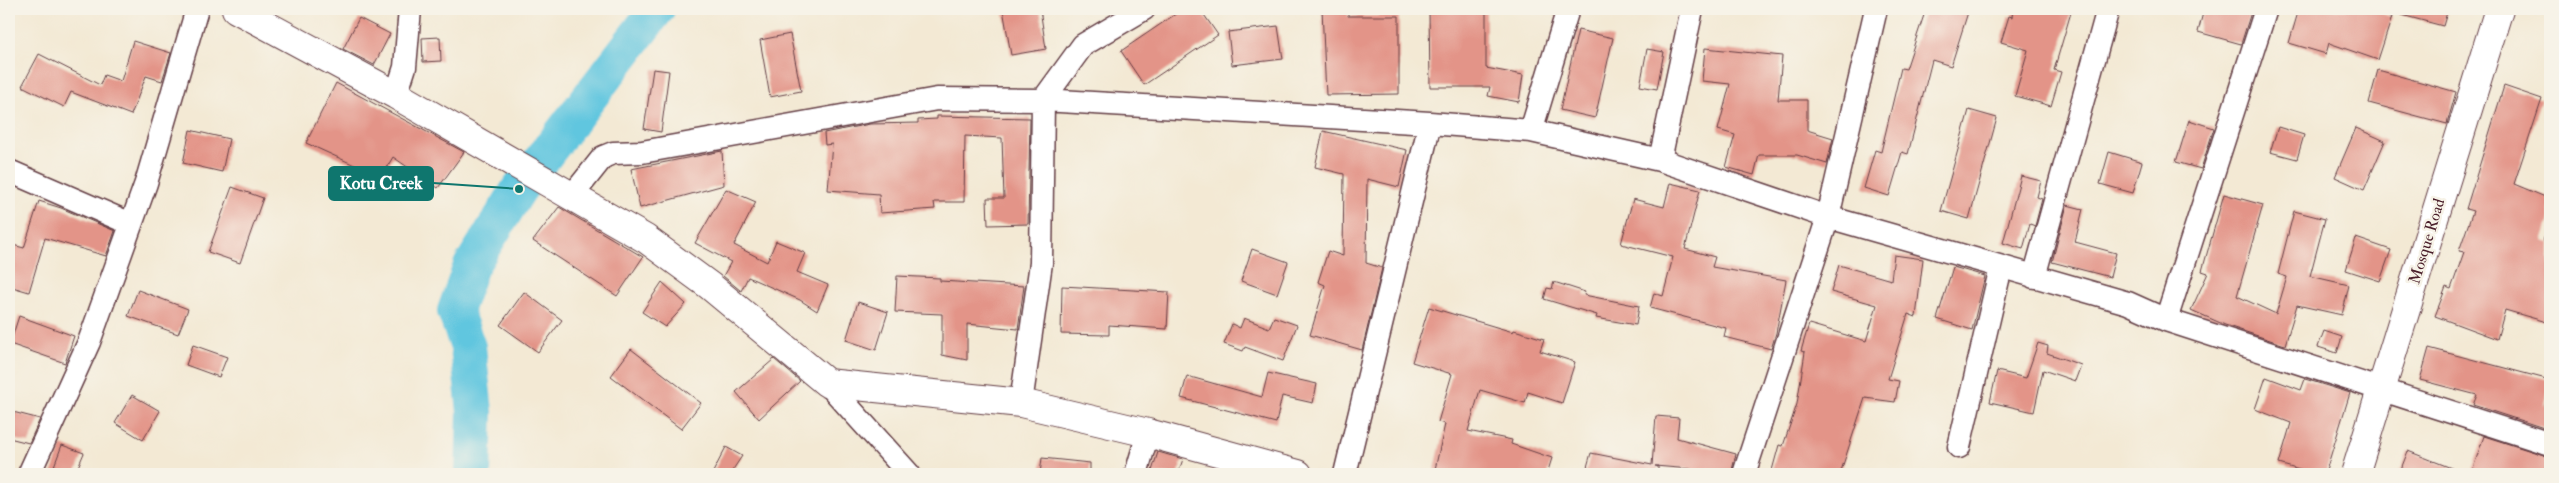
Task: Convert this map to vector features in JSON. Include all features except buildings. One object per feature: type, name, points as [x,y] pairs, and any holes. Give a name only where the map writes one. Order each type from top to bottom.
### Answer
[{"type":"street","points":[[29,474],[89,342],[132,224],[146,183],[197,9]]},
{"type":"street","points":[[236,9],[396,95],[646,239],[710,286],[827,383],[909,474]]},
{"type":"street","points":[[396,95],[405,67],[410,9]]},
{"type":"street","points":[[1020,403],[1041,263],[1043,100],[1083,46],[1144,9]]},
{"type":"street","points":[[1531,131],[1568,9]]},
{"type":"street","points":[[1660,160],[1692,9]]},
{"type":"street","points":[[1744,474],[1828,217],[1876,9]]},
{"type":"street","points":[[2034,277],[2108,9]]},
{"type":"street","points":[[2166,320],[2266,9]]},
{"type":"street","name":"Mosque Road","points":[[2355,474],[2499,9]]},
{"type":"street","points":[[572,196],[602,157],[613,153],[642,152],[937,99],[1043,100],[1430,123],[1531,131],[1660,160],[1828,217],[2128,304],[2166,320],[2550,444]]},
{"type":"street","points":[[1345,474],[1430,123]]},
{"type":"street","points":[[9,171],[132,224]]},
{"type":"street","points":[[1959,447],[2001,267]]},
{"type":"street","points":[[827,383],[1020,403],[1148,433],[1298,474]]},
{"type":"street","points":[[1136,474],[1148,433]]},
{"type":"waterway","points":[[473,474],[475,412],[468,347],[455,311],[471,266],[519,189],[657,9]]},
{"type":"place","name":"Kotu Creek","points":[[519,189]]}]
